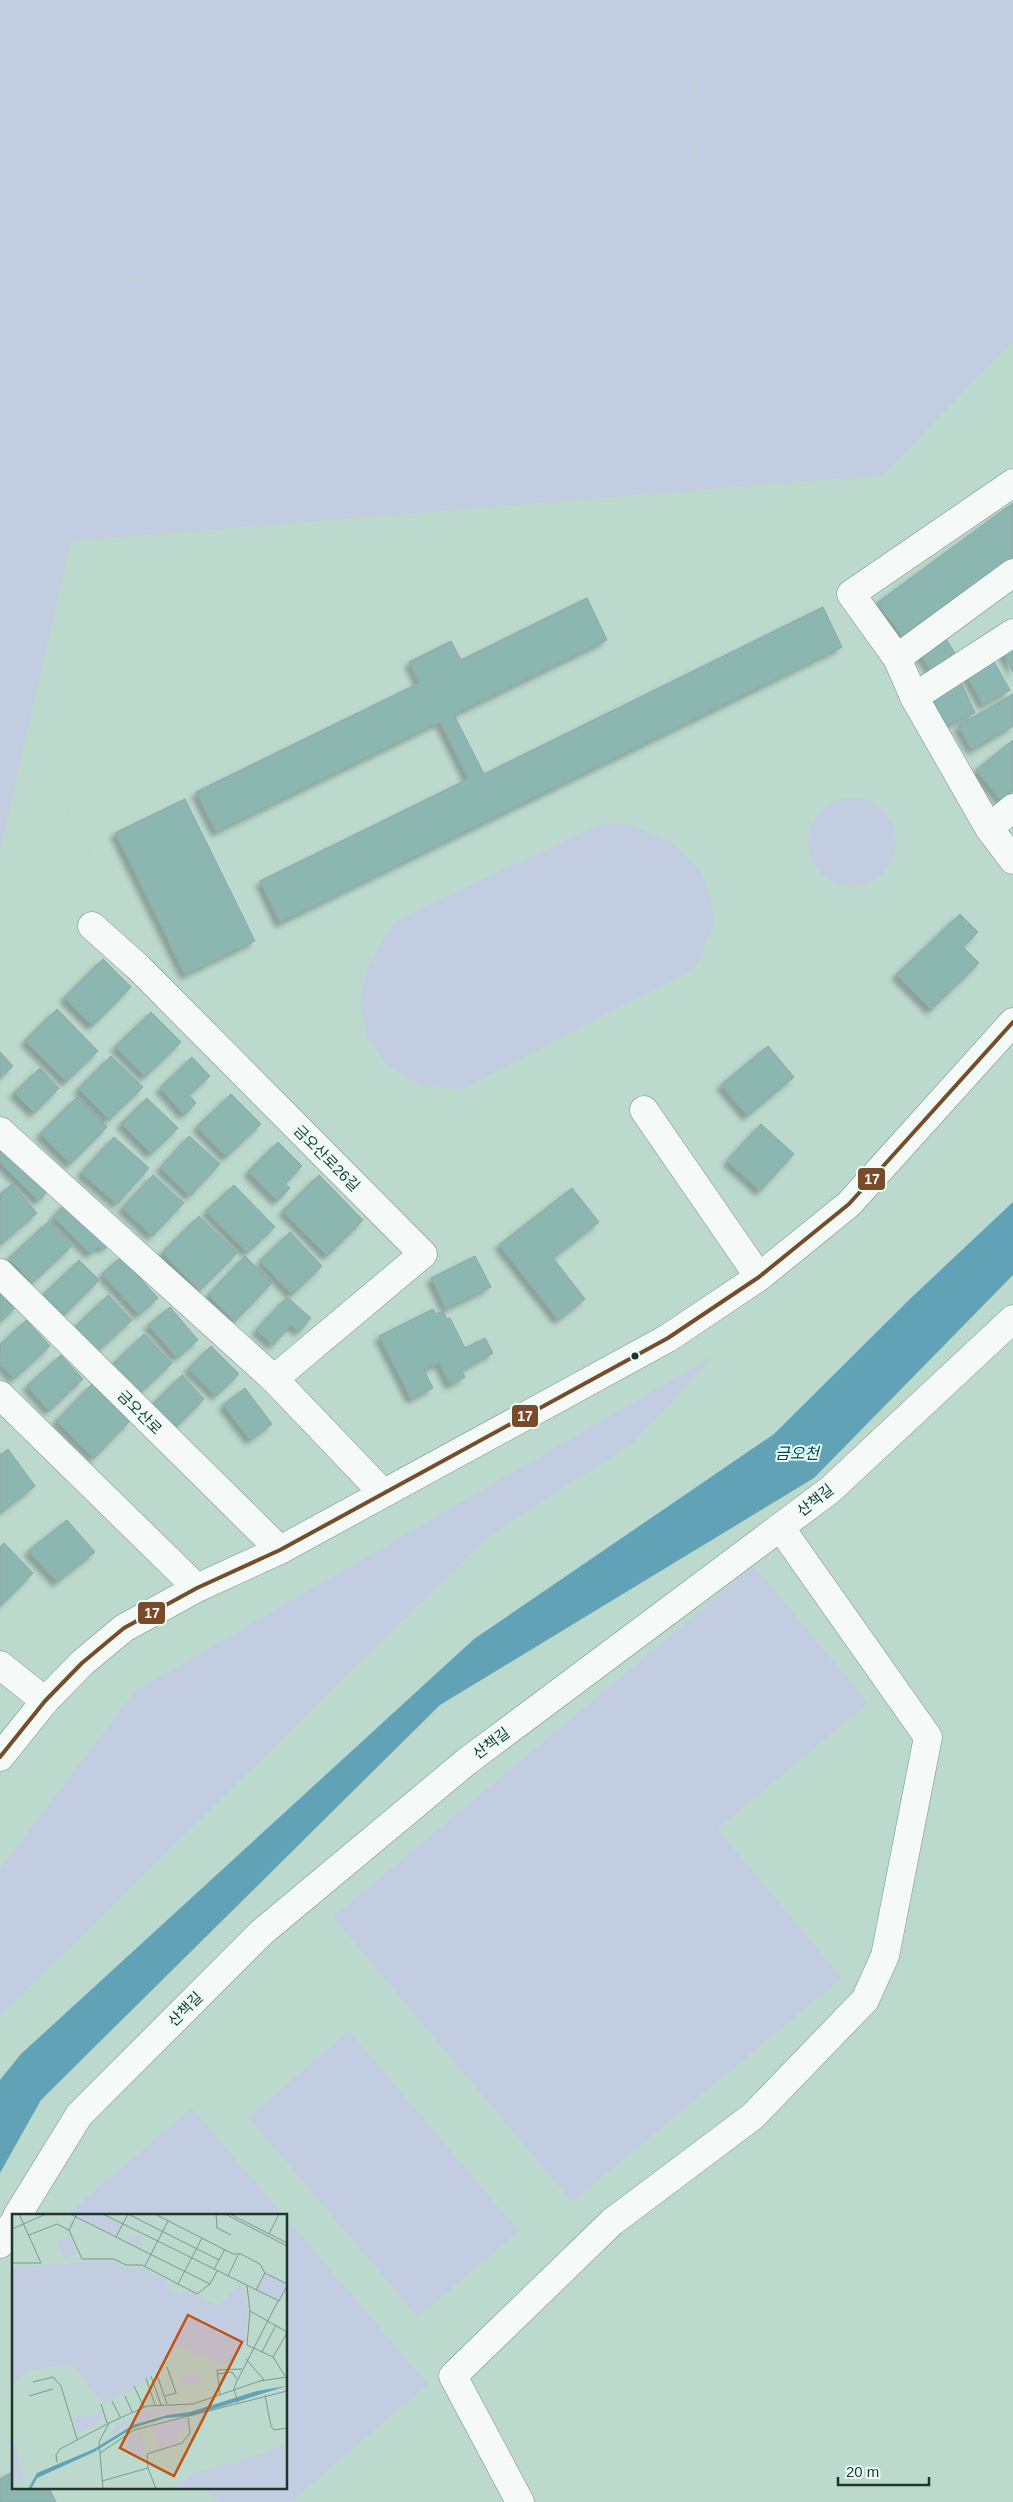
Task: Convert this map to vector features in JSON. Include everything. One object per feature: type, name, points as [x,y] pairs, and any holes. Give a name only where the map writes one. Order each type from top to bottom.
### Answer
[{"type":"street","points":[[1013,484],[851,594],[897,658],[914,697],[989,828],[1013,860]]},
{"type":"street","points":[[897,658],[1013,573]]},
{"type":"street","points":[[914,697],[1013,633]]},
{"type":"street","points":[[989,828],[1013,808]]},
{"type":"street","name":"금오산로26길","points":[[92,926],[138,967],[423,1254],[274,1379]]},
{"type":"street","points":[[0,1757],[45,1701],[82,1663],[124,1628],[197,1588],[280,1550],[668,1338],[759,1277],[850,1204],[1013,1022]]},
{"type":"street","points":[[644,1110],[759,1277]]},
{"type":"street","points":[[0,1131],[274,1379],[383,1493]]},
{"type":"street","name":"금오산로","points":[[0,1273],[280,1550]]},
{"type":"street","name":"산책길","points":[[18,2214],[79,2115],[262,1932],[466,1762],[830,1490],[1013,1319]]},
{"type":"street","points":[[0,1395],[197,1588]]},
{"type":"street","points":[[520,2502],[453,2376],[612,2222],[753,2116],[865,2000],[885,1956],[928,1737],[780,1527]]},
{"type":"street","points":[[0,1665],[45,1701]]},
{"type":"street","points":[[0,2244],[12,2225]]},
{"type":"path","points":[[110,905],[89,848],[38,762],[20,725],[16,696],[26,617],[46,548],[83,451],[94,388],[95,364],[137,283],[190,230],[257,197],[371,83],[415,69],[485,30],[510,0]]},
{"type":"path","points":[[0,260],[19,249],[90,270],[117,275],[137,283],[230,269],[276,271],[305,259],[351,254],[442,251],[492,232],[553,241],[610,255],[665,252],[722,236],[734,223],[693,183],[699,100],[675,0]]},
{"type":"shaded area","points":[[0,0],[1013,0],[1013,341],[883,475],[71,541],[0,850]]},
{"type":"shaded area","points":[[852,798],[869,801],[877,805],[889,817],[893,825],[896,842],[893,859],[889,867],[877,879],[869,883],[852,886],[835,883],[827,879],[815,867],[811,859],[808,842],[811,825],[815,817],[827,805],[835,801]]},
{"type":"shaded area","points":[[625,823],[672,842],[702,873],[711,900],[714,922],[696,968],[462,1089],[420,1085],[386,1065],[367,1036],[360,1006],[367,967],[395,921],[598,825]]},
{"type":"shaded area","points":[[715,1355],[633,1443],[488,1537],[0,2016],[0,1869],[135,1691]]},
{"type":"shaded area","points":[[754,1566],[868,1703],[717,1829],[842,1978],[572,2202],[333,1917]]},
{"type":"shaded area","points":[[349,2031],[519,2231],[418,2317],[248,2117]]},
{"type":"shaded area","points":[[192,2108],[282,2214],[67,2214]]},
{"type":"shaded area","points":[[288,2220],[428,2384],[291,2502],[218,2502],[208,2490],[288,2490]]},
{"type":"water","name":"금오천","points":[[1013,1202],[1013,1275],[814,1478],[440,1705],[41,2100],[0,2173],[0,2080],[21,2054],[474,1639],[774,1434],[912,1297]]},
{"type":"building","points":[[1013,503],[1013,557],[903,637],[877,603]]},
{"type":"building","points":[[587,598],[607,640],[454,715],[484,774],[823,607],[842,647],[280,923],[260,881],[468,779],[440,722],[216,832],[196,792],[419,683],[409,662],[451,641],[461,660]]},
{"type":"building","points":[[944,636],[958,658],[933,674],[919,653]]},
{"type":"building","points":[[1013,639],[1013,672],[1000,646]]},
{"type":"building","points":[[989,653],[1010,690],[983,705],[963,669]]},
{"type":"building","points":[[958,676],[975,713],[946,726],[928,691]]},
{"type":"building","points":[[1013,694],[1013,726],[972,750],[958,726]]},
{"type":"building","points":[[1013,740],[1013,791],[1001,801],[976,770]]},
{"type":"building","points":[[185,799],[255,941],[185,975],[115,833]]},
{"type":"building","points":[[960,914],[978,932],[963,947],[979,963],[931,1010],[896,975]]},
{"type":"building","points":[[103,959],[131,987],[92,1026],[64,998]]},
{"type":"building","points":[[57,1009],[98,1051],[66,1082],[25,1041]]},
{"type":"building","points":[[151,1012],[181,1042],[145,1077],[115,1047]]},
{"type":"building","points":[[768,1046],[794,1077],[747,1116],[721,1085]]},
{"type":"building","points":[[0,1052],[13,1066],[0,1078]]},
{"type":"building","points":[[111,1056],[143,1087],[109,1120],[78,1089]]},
{"type":"building","points":[[192,1057],[210,1076],[189,1095],[196,1103],[184,1115],[160,1088]]},
{"type":"building","points":[[40,1068],[59,1088],[34,1113],[14,1093]]},
{"type":"building","points":[[231,1094],[261,1124],[226,1157],[197,1127]]},
{"type":"building","points":[[77,1097],[107,1127],[70,1164],[40,1134]]},
{"type":"building","points":[[147,1098],[178,1128],[151,1154],[121,1124]]},
{"type":"building","points":[[761,1124],[794,1154],[760,1191],[727,1161]]},
{"type":"building","points":[[189,1136],[220,1164],[190,1196],[160,1168]]},
{"type":"building","points":[[114,1137],[149,1168],[117,1204],[81,1173]]},
{"type":"building","points":[[0,1142],[48,1191],[38,1201],[0,1163]]},
{"type":"building","points":[[278,1142],[302,1166],[285,1184],[290,1188],[277,1201],[248,1172]]},
{"type":"building","points":[[153,1175],[184,1203],[152,1236],[122,1208]]},
{"type":"building","points":[[319,1175],[363,1220],[327,1256],[283,1211]]},
{"type":"building","points":[[12,1184],[37,1213],[0,1245],[0,1194]]},
{"type":"building","points":[[234,1185],[275,1227],[247,1253],[206,1211]]},
{"type":"building","points":[[572,1188],[599,1222],[553,1258],[585,1299],[558,1320],[499,1245]]},
{"type":"building","points":[[68,1201],[110,1243],[104,1249],[98,1247],[90,1254],[53,1217]]},
{"type":"building","points":[[199,1216],[237,1253],[200,1290],[162,1253]]},
{"type":"building","points":[[49,1221],[72,1246],[32,1283],[9,1258]]},
{"type":"building","points":[[290,1232],[322,1266],[292,1295],[260,1261]]},
{"type":"building","points":[[245,1256],[272,1283],[235,1321],[208,1295]]},
{"type":"building","points":[[475,1256],[491,1287],[446,1309],[431,1278]]},
{"type":"building","points":[[121,1257],[158,1298],[139,1315],[102,1274]]},
{"type":"building","points":[[79,1260],[99,1280],[64,1315],[43,1295]]},
{"type":"building","points":[[0,1288],[17,1306],[0,1322]]},
{"type":"building","points":[[108,1295],[132,1320],[98,1351],[75,1327]]},
{"type":"building","points":[[287,1297],[311,1318],[299,1332],[291,1325],[273,1345],[256,1330]]},
{"type":"building","points":[[170,1307],[198,1340],[177,1358],[148,1325]]},
{"type":"building","points":[[433,1309],[436,1314],[443,1311],[447,1319],[450,1318],[465,1348],[485,1338],[493,1353],[461,1370],[465,1377],[450,1385],[439,1363],[424,1370],[433,1388],[411,1399],[379,1336]]},
{"type":"building","points":[[26,1320],[50,1346],[14,1379],[0,1364],[0,1345]]},
{"type":"building","points":[[144,1334],[172,1363],[138,1395],[111,1366]]},
{"type":"building","points":[[211,1346],[239,1374],[216,1396],[188,1369]]},
{"type":"building","points":[[61,1355],[83,1379],[49,1411],[27,1386]]},
{"type":"building","points":[[182,1375],[204,1399],[174,1429],[151,1406]]},
{"type":"building","points":[[92,1384],[130,1421],[94,1458],[56,1421]]},
{"type":"building","points":[[245,1388],[272,1424],[250,1440],[223,1405]]},
{"type":"building","points":[[8,1449],[35,1486],[0,1513],[0,1455]]},
{"type":"building","points":[[67,1520],[95,1552],[57,1582],[28,1551]]},
{"type":"building","points":[[4,1543],[33,1573],[0,1606],[0,1547]]},
{"type":"building","points":[[12,2472],[12,2490],[50,2490],[56,2502],[0,2502],[0,2479]]},
{"type":"transit line","name":"17","points":[[0,1757],[45,1701],[82,1663],[124,1628],[197,1588],[280,1550],[668,1338],[759,1277],[849,1204],[1013,1022]]}]
